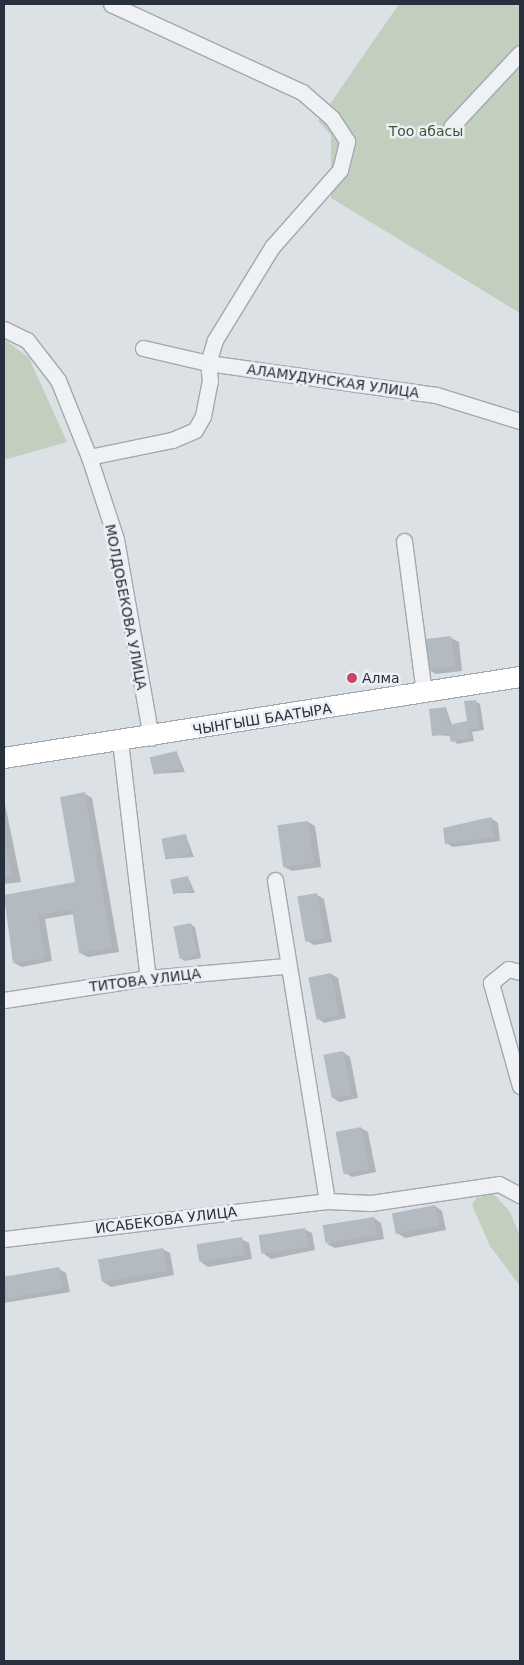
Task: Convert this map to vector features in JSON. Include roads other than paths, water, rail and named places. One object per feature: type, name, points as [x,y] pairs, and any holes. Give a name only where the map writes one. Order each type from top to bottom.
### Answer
[{"type":"main road","name":"ЧЫНГЫШ БААТЫРА","points":[[4,758],[151,738],[520,677]]},
{"type":"street","points":[[90,457],[172,440],[195,430],[203,416],[210,381],[208,363],[240,294],[272,247],[340,170],[347,141],[332,118],[302,92],[112,4]]},
{"type":"street","points":[[451,127],[520,53]]},
{"type":"street","name":"МОЛДОБЕКОВА УЛИЦА","points":[[4,329],[27,340],[58,380],[90,457],[116,539],[151,738]]},
{"type":"street","name":"АЛАМУДУНСКАЯ УЛИЦА","points":[[143,348],[208,363],[436,395],[520,421]]},
{"type":"street","points":[[404,541],[424,693]]},
{"type":"street","points":[[120,741],[148,978]]},
{"type":"street","points":[[275,880],[286,966],[327,1201]]},
{"type":"street","name":"ТИТОВА УЛИЦА","points":[[4,1000],[148,978],[286,966]]},
{"type":"street","points":[[520,972],[508,969],[491,983],[520,1086]]},
{"type":"street","name":"ИСАБЕКОВА УЛИЦА","points":[[4,1239],[327,1201],[371,1203],[520,1181]]},
{"type":"street","points":[[498,1184],[520,1194]]},
{"type":"place","name":"Алма","points":[[352,678]]},
{"type":"park label","name":"Тоо абасы","points":[[426,131]]}]
